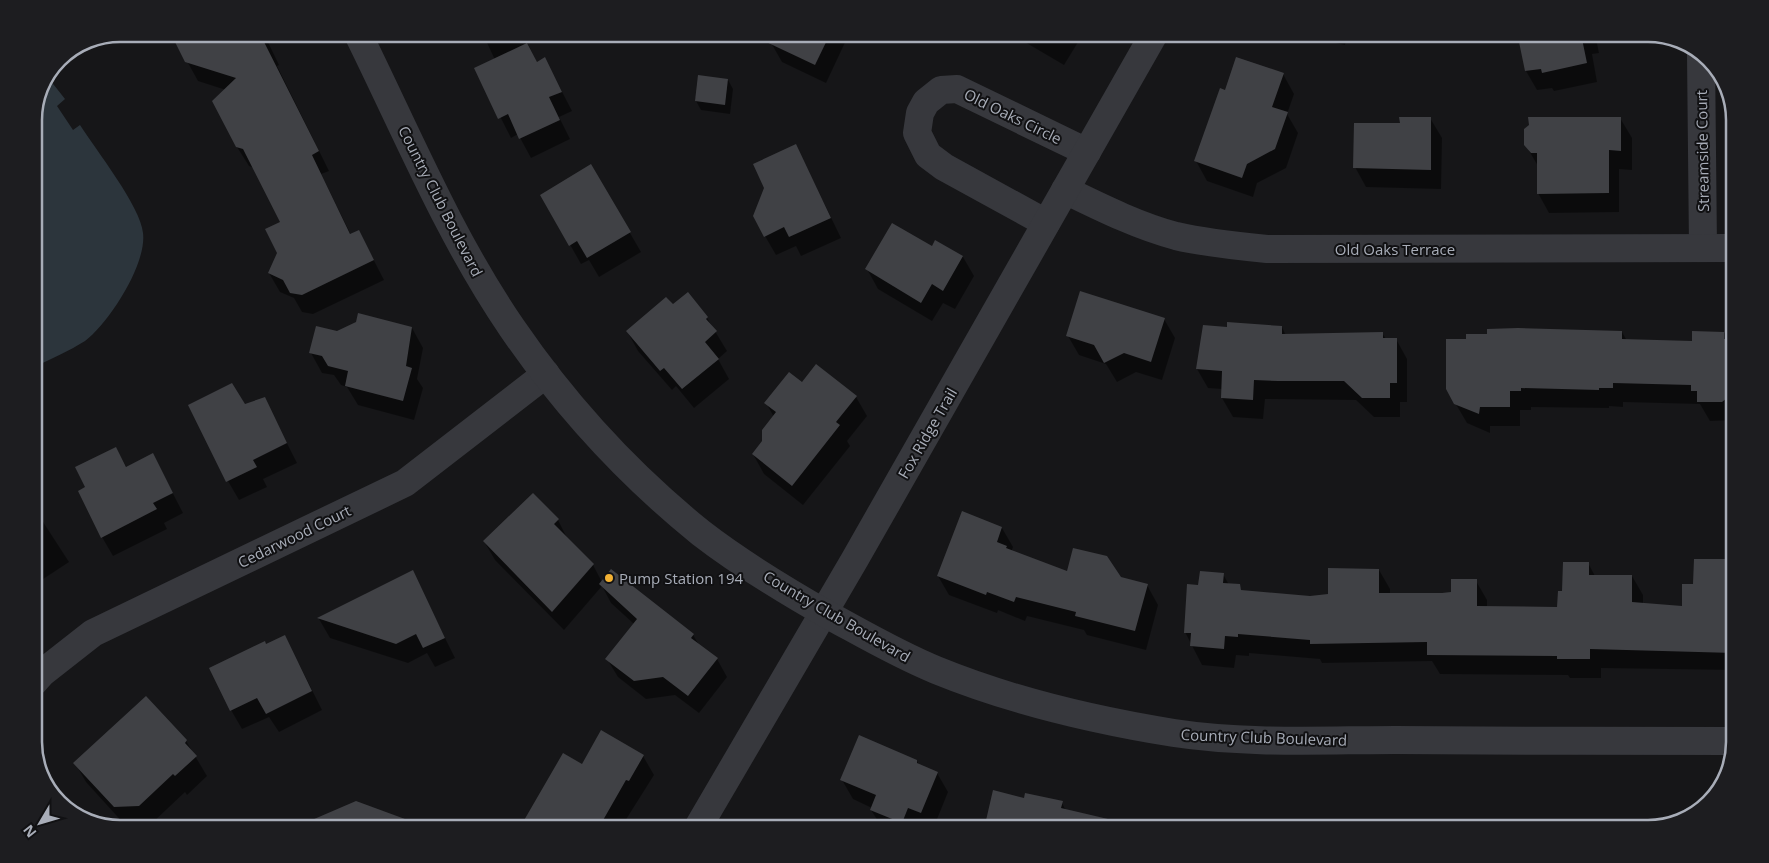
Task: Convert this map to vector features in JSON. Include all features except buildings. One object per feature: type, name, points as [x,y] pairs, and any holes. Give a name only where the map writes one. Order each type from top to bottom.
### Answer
[{"type":"street","name":"Country Club Boulevard","points":[[362,43],[442,208],[479,277],[546,374],[602,442],[640,479],[703,534],[777,584],[897,653],[984,688],[1067,712],[1176,733],[1230,738],[1343,740],[1726,742]]},
{"type":"street","name":"Fox Ridge Trail","points":[[702,820],[824,612],[1149,43]]},
{"type":"street","name":"Streamside Court","points":[[1701,63],[1703,248]]},
{"type":"street","name":"Old Oaks Circle","points":[[1046,223],[944,167],[928,154],[917,133],[920,113],[926,102],[941,90],[957,89],[1086,152]]},
{"type":"street","name":"Old Oaks Terrace","points":[[1065,190],[1108,211],[1174,235],[1219,244],[1267,249],[1726,248]]},
{"type":"street","name":"Cedarwood Court","points":[[43,672],[93,633],[405,483],[546,374]]},
{"type":"shaded area","points":[[53,83],[65,99],[57,106],[73,130],[80,125],[117,179],[135,209],[143,233],[143,246],[133,276],[115,307],[105,321],[85,341],[43,363],[43,115],[45,100]]},
{"type":"place","name":"Pump Station 194","points":[[609,578]]}]
